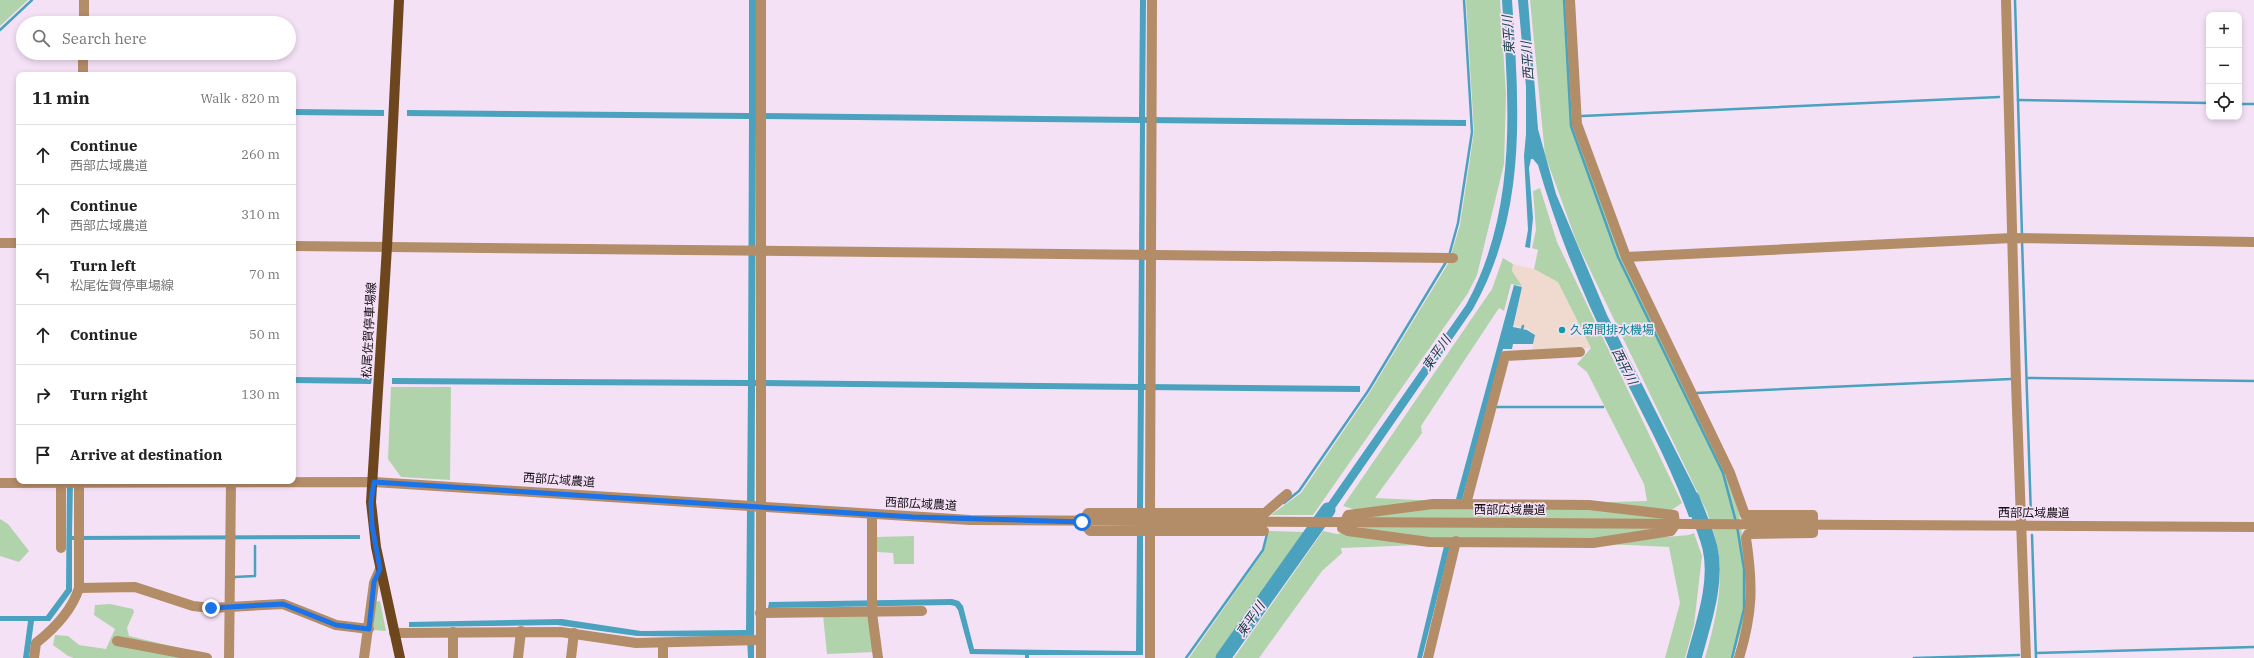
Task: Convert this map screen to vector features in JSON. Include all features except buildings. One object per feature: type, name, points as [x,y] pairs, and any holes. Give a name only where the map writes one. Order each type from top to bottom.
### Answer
[{"type":"main road","name":"松尾佐賀停車場線","points":[[398,0],[387,247],[374,482],[371,502],[372,525],[380,569],[400,658]]},
{"type":"street","points":[[84,0],[84,16]]},
{"type":"street","points":[[761,0],[760,613],[758,640],[761,658]]},
{"type":"street","points":[[1150,513],[1150,387],[1145,254],[1151,120],[1152,0]]},
{"type":"street","points":[[1570,0],[1578,124],[1626,257],[1730,473],[1745,515],[1813,515],[1813,533],[1748,534],[1746,538],[1752,574],[1751,609],[1739,658]]},
{"type":"street","points":[[2006,0],[2012,238],[2026,658]]},
{"type":"street","points":[[83,72],[84,60]]},
{"type":"street","points":[[1626,257],[2012,238],[2254,242]]},
{"type":"street","points":[[0,243],[16,243]]},
{"type":"street","points":[[296,246],[1453,258]]},
{"type":"street","points":[[1466,504],[1505,356],[1580,352]]},
{"type":"street","name":"西部広域農道","points":[[296,482],[374,482],[970,520],[1082,522],[2254,527]]},
{"type":"street","name":"西部広域農道","points":[[0,483],[16,483]]},
{"type":"street","points":[[34,658],[36,643],[53,630],[76,597],[79,588],[79,538],[72,484]]},
{"type":"street","points":[[61,548],[72,484]]},
{"type":"street","points":[[229,658],[231,484]]},
{"type":"street","points":[[1264,531],[1090,531],[1082,522],[1088,513],[1265,513],[1288,494]]},
{"type":"street","points":[[1433,504],[1466,504],[1589,505],[1674,515],[1675,524],[1671,531],[1593,543],[1429,542],[1348,531],[1342,528],[1344,523],[1348,515],[1433,504]]},
{"type":"street","points":[[872,514],[872,611],[878,658]]},
{"type":"street","points":[[1150,530],[1150,658]]},
{"type":"street","points":[[1428,658],[1456,541]]},
{"type":"street","points":[[364,658],[374,582],[380,569]]},
{"type":"street","points":[[79,588],[135,587],[193,606],[229,607],[283,604],[336,625],[369,629]]},
{"type":"street","points":[[760,613],[922,611]]},
{"type":"street","points":[[394,634],[521,631],[574,633],[636,643],[758,640]]},
{"type":"street","points":[[518,658],[521,631]]},
{"type":"street","points":[[453,632],[453,658]]},
{"type":"street","points":[[571,658],[574,633]]},
{"type":"street","points":[[117,641],[207,658]]},
{"type":"street","points":[[662,658],[663,643]]},
{"type":"shaded area","points":[[1513,264],[1534,269],[1558,282],[1591,348],[1532,351],[1535,335],[1528,329],[1514,326],[1522,286],[1512,271]]},
{"type":"green space","points":[[0,0],[28,0],[0,26]]},
{"type":"green space","points":[[1466,0],[1500,0],[1506,94],[1504,164],[1477,275],[1468,293],[1313,515],[1271,515],[1301,493],[1370,392],[1449,262],[1460,225],[1474,132]]},
{"type":"green space","points":[[1530,0],[1568,0],[1574,125],[1621,255],[1727,472],[1739,514],[1748,574],[1747,610],[1733,658],[1705,658],[1718,602],[1720,573],[1717,545],[1707,512],[1577,243],[1545,155]]},
{"type":"green space","points":[[1540,188],[1557,242],[1682,503],[1670,511],[1660,511],[1666,537],[1689,535],[1694,533],[1702,556],[1694,625],[1685,658],[1665,658],[1680,603],[1669,547],[1546,543],[1341,548],[1342,553],[1322,571],[1259,658],[1234,658],[1323,531],[1337,534],[1361,529],[1364,518],[1356,510],[1343,506],[1492,289],[1503,258],[1513,264],[1512,271],[1522,286],[1511,284],[1504,311],[1499,308],[1421,426],[1422,433],[1375,498],[1511,502],[1647,501],[1644,484],[1587,372],[1577,364],[1591,348],[1558,282],[1534,269],[1538,250],[1532,248],[1536,230],[1533,191]]},
{"type":"green space","points":[[391,387],[451,387],[450,480],[401,477],[388,459]]},
{"type":"green space","points":[[0,519],[8,524],[29,551],[19,562],[0,556]]},
{"type":"green space","points":[[1269,531],[1304,532],[1215,658],[1189,658],[1264,551]]},
{"type":"green space","points":[[914,536],[914,564],[894,564],[893,553],[877,552],[876,537]]},
{"type":"green space","points":[[380,601],[386,631],[373,630],[375,602]]},
{"type":"green space","points":[[110,604],[133,609],[134,612],[127,628],[129,636],[188,650],[188,658],[74,658],[68,656],[53,645],[55,635],[68,636],[79,645],[106,649],[115,629],[94,615],[95,605]]},
{"type":"green space","points":[[823,615],[870,615],[875,652],[827,654]]},
{"type":"water","points":[[749,0],[756,0],[756,113],[1139,117],[1140,0],[1146,0],[1145,117],[1466,120],[1466,126],[1145,123],[1144,384],[1360,386],[1360,392],[1144,390],[1143,508],[1137,508],[1138,390],[755,386],[754,658],[748,658],[747,637],[637,636],[557,625],[409,627],[409,622],[562,619],[641,631],[746,630],[748,386],[392,384],[392,378],[748,380],[749,119],[407,116],[407,110],[749,113]],"holes":[[[756,119],[1140,123],[1138,384],[755,380]]]},
{"type":"water","points":[[1502,0],[1512,0],[1517,80],[1516,158],[1511,196],[1503,234],[1491,272],[1473,309],[1329,517],[1319,516],[1466,305],[1483,269],[1495,232],[1502,194],[1506,156],[1507,78]]},
{"type":"water","points":[[1518,0],[1528,0],[1538,129],[1556,194],[1607,315],[1695,489],[1705,517],[1689,517],[1663,456],[1581,287],[1562,239],[1538,165],[1533,159],[1531,159],[1529,168],[1533,218],[1530,248],[1525,247],[1528,230],[1524,156],[1526,134],[1526,87]]},
{"type":"water","points":[[296,109],[384,110],[384,116],[296,115]]},
{"type":"water","points":[[1514,285],[1522,287],[1513,327],[1527,330],[1535,335],[1533,344],[1513,344],[1512,349],[1503,349],[1462,500],[1456,499]]},
{"type":"water","points":[[296,377],[372,378],[371,384],[296,383]]},
{"type":"water","points":[[67,484],[73,484],[72,536],[360,535],[360,539],[72,540],[72,591],[50,621],[34,621],[29,658],[23,658],[28,621],[0,621],[0,616],[46,616],[66,589]]},
{"type":"water","points":[[1137,533],[1143,533],[1143,655],[1029,655],[1029,658],[1025,658],[1025,655],[970,654],[958,610],[955,606],[950,605],[768,608],[769,602],[952,599],[959,601],[963,606],[974,649],[1136,651]]},
{"type":"water","points":[[1444,546],[1450,547],[1422,658],[1417,658]]},
{"type":"waterway","points":[[0,30],[32,0]]},
{"type":"waterway","points":[[1450,252],[1458,223],[1472,132],[1464,0]]},
{"type":"waterway","points":[[1564,0],[1571,126],[1618,257],[1723,473],[1736,522]]},
{"type":"waterway","points":[[2015,0],[2022,235]]},
{"type":"waterway","points":[[1582,116],[1999,97]]},
{"type":"waterway","points":[[2018,100],[2206,103]]},
{"type":"waterway","points":[[2242,104],[2254,104]]},
{"type":"waterway","points":[[2022,240],[2031,517]]},
{"type":"waterway","points":[[1284,503],[1299,491],[1368,391],[1446,262]]},
{"type":"waterway","points":[[1521,332],[1523,326]]},
{"type":"waterway","points":[[2028,378],[2254,381]]},
{"type":"waterway","points":[[1696,393],[2011,379]]},
{"type":"waterway","points":[[1495,407],[1603,407]]},
{"type":"waterway","name":"西平川","points":[[1692,498],[1706,535],[1712,561],[1711,589],[1694,658]]},
{"type":"waterway","name":"東平川","points":[[1223,658],[1328,510]]},
{"type":"waterway","points":[[1732,658],[1744,609],[1744,569],[1737,526]]},
{"type":"waterway","points":[[1186,658],[1263,550],[1267,534]]},
{"type":"waterway","points":[[2032,535],[2036,658]]},
{"type":"waterway","points":[[234,579],[234,577],[255,576],[255,546]]},
{"type":"waterway","points":[[2036,653],[2254,647]]},
{"type":"waterway","points":[[1914,658],[2019,655]]},
{"type":"place","name":"久留間排水機場","points":[[1562,330]]},
{"type":"route","points":[[211,608],[283,604],[302,610],[312,617],[336,625],[369,629],[374,582],[380,569],[372,525],[371,502],[374,482],[913,517],[970,520],[1082,522]]}]
